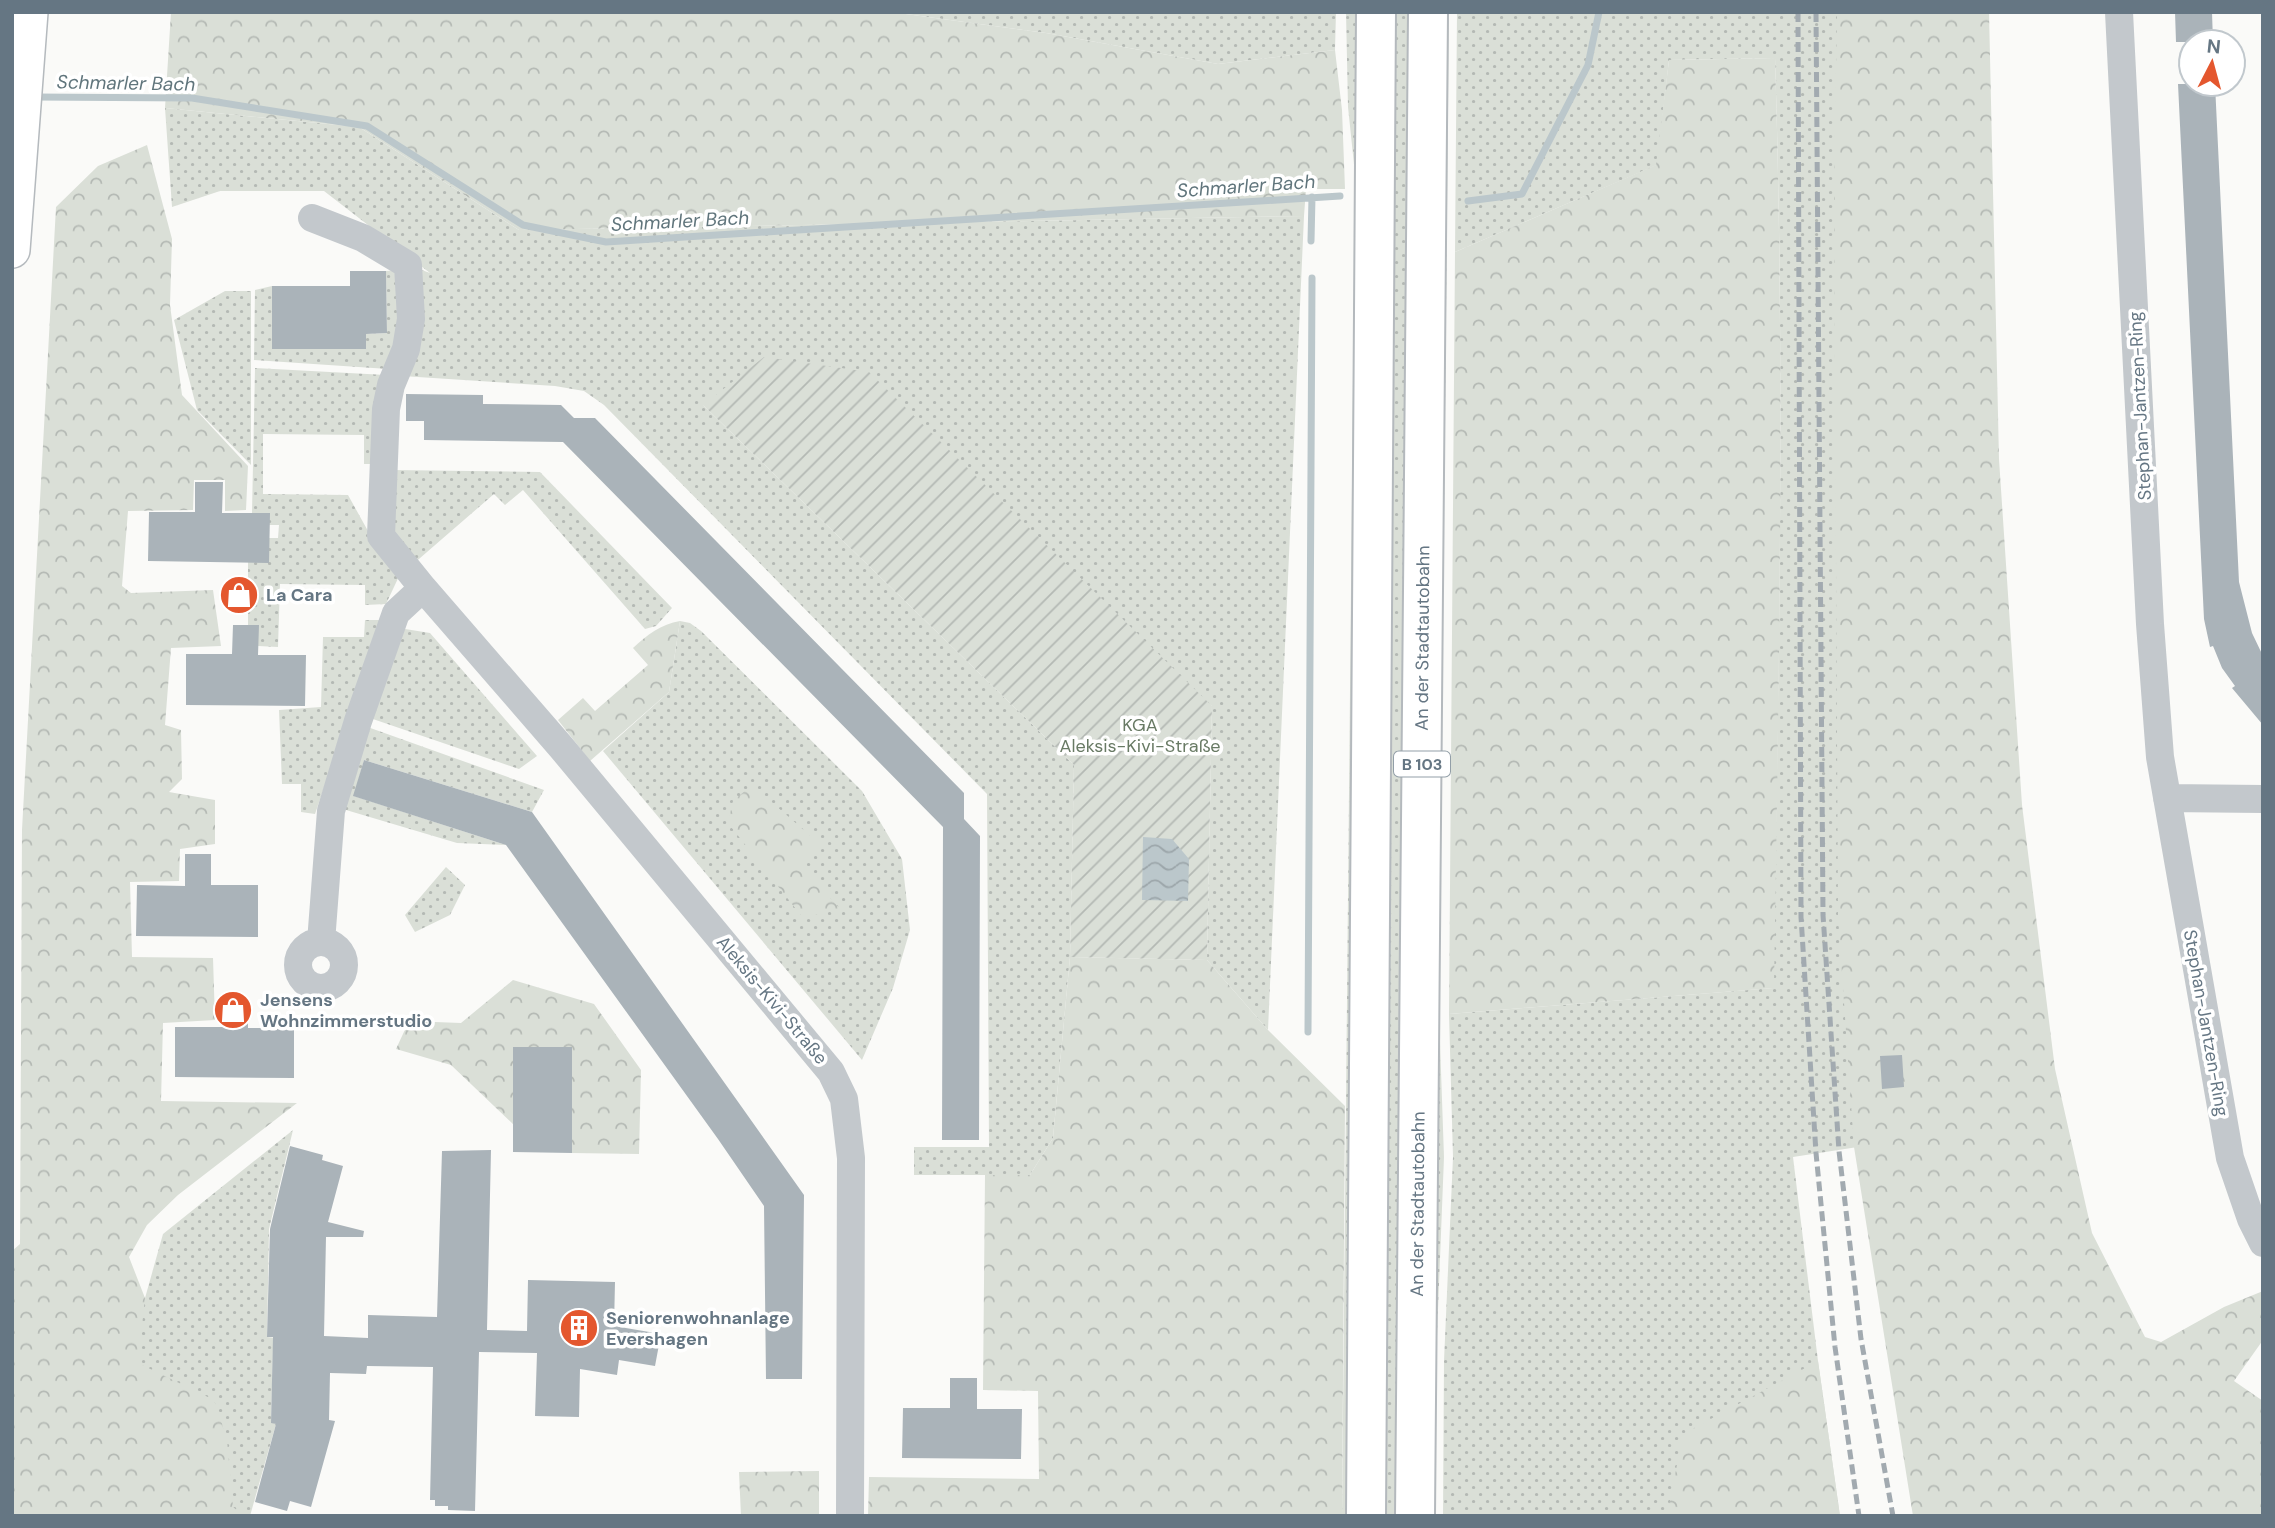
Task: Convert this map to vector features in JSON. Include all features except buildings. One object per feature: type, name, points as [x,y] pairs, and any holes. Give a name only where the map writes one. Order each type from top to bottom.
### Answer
[{"type":"highway","name":"B 103","points":[[1366,1516],[1376,12]]},
{"type":"highway","name":"An der Stadtautobahn","points":[[1415,1516],[1428,12]]},
{"type":"main road","points":[[12,250],[30,12]]},
{"type":"street","name":"Stephan-Jantzen-Ring","points":[[2119,12],[2160,757],[2230,1158],[2251,1219],[2263,1243]]},
{"type":"street","name":"Aleksis-Kivi-Straße","points":[[312,218],[363,238],[408,265],[411,319],[406,349],[391,385],[386,409],[381,536],[561,747],[831,1072],[844,1099],[851,1158],[850,1516]]},
{"type":"street","points":[[321,942],[331,811],[358,721],[396,613],[423,588]]},
{"type":"street","points":[[2167,798],[2263,799]]},
{"type":"green space","points":[[171,12],[891,12],[1046,33],[1218,64],[1335,50],[1342,110],[1345,189],[1306,189],[1304,216],[519,230],[359,127],[165,108]]},
{"type":"green space","points":[[891,12],[1336,12],[1335,50],[1218,64],[1046,33]]},
{"type":"green space","points":[[1346,12],[1355,12],[1357,107],[1351,1516],[1342,1516],[1355,174],[1348,107]]},
{"type":"green space","points":[[1395,12],[1409,12],[1396,1516],[1383,1516]]},
{"type":"green space","points":[[1440,12],[1449,12],[1439,1013],[1444,1157],[1436,1361],[1435,1516],[1429,1516]]},
{"type":"green space","points":[[1457,12],[1971,12],[1929,1136],[1793,1157],[1840,1516],[1443,1516],[1444,1361],[1453,1157],[1449,1014],[1773,988],[1780,523],[1780,290],[1775,58],[1669,60],[1657,165],[1455,252]]},
{"type":"green space","points":[[1837,12],[1989,12],[1999,459],[2022,805],[2055,1069],[2092,1233],[2145,1337],[2161,1342],[2224,1307],[2263,1291],[2263,1340],[2234,1381],[2263,1401],[2263,1516],[1913,1516],[1854,1147],[1838,916],[1834,194]]},
{"type":"green space","points":[[1775,58],[1780,407],[1774,988],[1449,1014],[1455,252],[1656,165],[1669,60]]},
{"type":"green space","points":[[165,108],[359,127],[519,230],[1304,216],[1268,1030],[1207,960],[1212,706],[703,405],[1074,765],[1070,957],[1053,1138],[1030,1175],[914,1175],[914,1147],[989,1147],[987,794],[604,405],[584,391],[555,386],[387,375],[373,464],[364,464],[364,435],[263,434],[263,494],[348,495],[368,531],[401,572],[386,604],[365,605],[365,585],[280,584],[278,647],[258,646],[258,625],[248,625],[248,562],[269,538],[278,538],[279,525],[269,525],[252,513],[255,368],[386,375],[396,373],[408,265],[430,273],[324,191],[220,191],[172,207]]},
{"type":"green space","points":[[147,145],[172,239],[170,305],[182,395],[248,466],[246,510],[225,511],[225,480],[194,480],[193,510],[128,511],[122,586],[131,593],[213,590],[221,646],[171,648],[165,725],[181,730],[182,779],[169,792],[215,800],[215,844],[180,849],[179,881],[130,882],[132,957],[213,958],[215,1020],[163,1023],[161,1101],[297,1103],[178,1195],[147,1225],[129,1257],[145,1298],[138,1363],[214,1400],[227,1440],[233,1507],[244,1516],[12,1516],[12,1251],[20,1244],[22,830],[56,207],[98,166]]},
{"type":"green space","points":[[403,270],[405,321],[388,369],[254,360],[255,290],[272,286],[272,349],[366,349],[366,334],[387,333],[386,271]]},
{"type":"green space","points":[[225,291],[251,291],[251,465],[197,410],[174,320]]},
{"type":"green space","name":"KGA Aleksis-Kivi-Straße","points":[[764,357],[869,372],[1212,706],[1207,960],[1070,957],[1074,765],[703,405]]},
{"type":"green space","points":[[392,470],[540,472],[672,608],[656,626],[645,629],[523,490],[505,505],[494,494],[412,565],[392,539]]},
{"type":"green space","points":[[365,620],[381,620],[315,814],[301,812],[301,784],[282,784],[279,710],[321,707],[323,637],[364,637]]},
{"type":"green space","points":[[680,621],[690,623],[701,631],[862,791],[902,859],[910,930],[893,988],[862,1060],[603,751],[669,692]]},
{"type":"green space","points":[[680,621],[669,692],[590,761],[558,720],[583,698],[595,711],[648,665],[633,648],[655,631]]},
{"type":"green space","points":[[399,628],[430,633],[537,756],[519,769],[367,717]]},
{"type":"green space","points":[[362,725],[544,790],[532,812],[364,760],[354,796],[506,845],[457,843],[336,807]]},
{"type":"green space","points":[[752,785],[821,845],[800,863],[840,909],[803,918],[728,823],[733,801]]},
{"type":"green space","points":[[446,867],[465,885],[450,915],[415,932],[405,915]]},
{"type":"green space","points":[[1070,957],[1207,960],[1268,1030],[1345,1106],[1342,1516],[868,1516],[869,1477],[1039,1479],[1038,1391],[983,1390],[985,1175],[1030,1175],[1053,1138]]},
{"type":"green space","points":[[513,980],[594,1004],[641,1070],[639,1154],[572,1153],[513,1124],[451,1065],[396,1049],[409,1021],[461,1023]]},
{"type":"green space","points":[[293,1130],[269,1229],[267,1337],[276,1338],[273,1348],[271,1422],[276,1424],[250,1516],[131,1516],[88,1501],[163,1234]]},
{"type":"green space","points":[[1818,1361],[1840,1516],[1667,1516],[1683,1434]]},
{"type":"green space","points":[[819,1471],[819,1516],[741,1516],[739,1472]]},
{"type":"water","points":[[1143,837],[1172,839],[1189,859],[1188,901],[1142,900]]},
{"type":"waterway","name":"Schmarler Bach","points":[[1468,201],[1522,194],[1588,65],[1599,12]]},
{"type":"waterway","name":"Schmarler Bach","points":[[34,97],[192,98],[367,126],[523,225],[606,242],[1340,196]]},
{"type":"waterway","points":[[1311,241],[1312,197]]},
{"type":"waterway","points":[[1308,1032],[1312,278]]},
{"type":"railway","points":[[1798,12],[1801,917],[1816,1153],[1835,1347],[1859,1516]]},
{"type":"railway","points":[[1816,12],[1823,915],[1839,1151],[1861,1339],[1893,1516]]},
{"type":"place","name":"La Cara","points":[[239,595]]},
{"type":"place","name":"Jensens Wohnzimmerstudio","points":[[233,1010]]},
{"type":"place","name":"Seniorenwohnanlage Evershagen","points":[[579,1328]]}]
